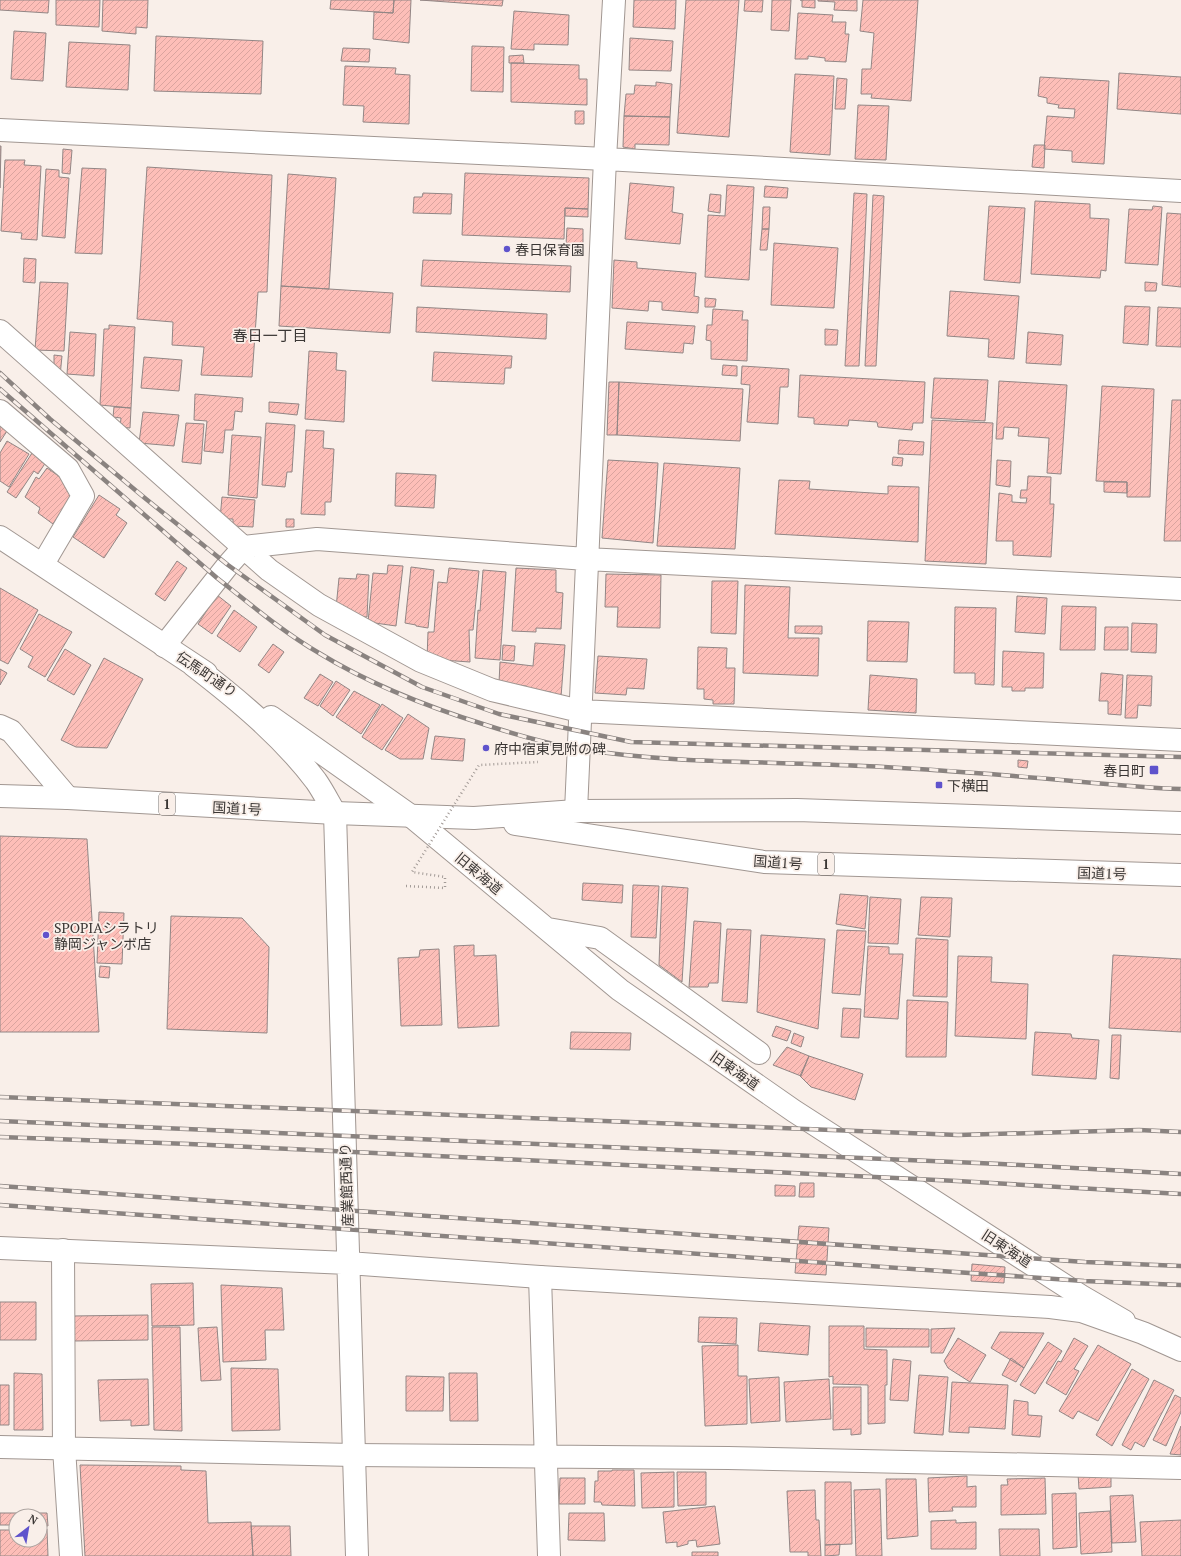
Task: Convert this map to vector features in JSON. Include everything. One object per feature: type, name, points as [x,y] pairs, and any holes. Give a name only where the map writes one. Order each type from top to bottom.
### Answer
[{"type":"main road","points":[[576,811],[586,559],[614,0]]},
{"type":"main road","points":[[0,130],[605,159],[1181,191]]},
{"type":"main road","points":[[0,331],[269,570],[319,605],[421,661],[492,690],[580,711],[1181,740]]},
{"type":"main road","points":[[0,410],[68,469],[83,496],[43,564]]},
{"type":"main road","name":"伝馬町通り","points":[[0,537],[193,664],[411,816]]},
{"type":"main road","points":[[164,646],[244,547],[317,539],[586,559],[1181,589]]},
{"type":"main road","points":[[193,664],[239,701],[299,760],[317,782],[335,813]]},
{"type":"main road","points":[[0,726],[11,731],[68,798]]},
{"type":"main road","name":"国道1号","points":[[0,796],[68,798],[335,813],[474,818],[576,811],[797,810],[1181,823]]},
{"type":"main road","name":"産業館西通り","points":[[335,813],[357,1556]]},
{"type":"main road","name":"旧東海道","points":[[411,816],[620,990],[794,1111],[1081,1296],[1143,1333]]},
{"type":"main road","name":"国道1号","points":[[474,818],[764,862],[1181,875]]},
{"type":"main road","points":[[546,928],[600,938],[759,1053]]},
{"type":"main road","points":[[0,1248],[348,1263],[540,1277],[1050,1307],[1081,1311],[1143,1333],[1181,1350]]},
{"type":"main road","points":[[62,1250],[64,1448],[71,1556]]},
{"type":"main road","points":[[540,1277],[548,1556]]},
{"type":"main road","points":[[0,1447],[353,1455],[728,1458],[1181,1468]]},
{"type":"path","points":[[406,886],[445,888],[445,877],[412,872],[479,765],[538,762]]},
{"type":"building","points":[[0,0],[49,0],[48,13],[0,10]]},
{"type":"building","points":[[56,0],[100,0],[99,27],[56,25]]},
{"type":"building","points":[[103,0],[148,0],[147,28],[136,27],[136,34],[102,31]]},
{"type":"building","points":[[331,0],[394,0],[393,13],[330,9]]},
{"type":"building","points":[[394,0],[411,0],[409,43],[373,39],[374,12],[393,13]]},
{"type":"building","points":[[420,0],[503,0],[502,6]]},
{"type":"building","points":[[634,0],[676,0],[675,29],[633,27]]},
{"type":"building","points":[[686,0],[739,0],[729,137],[677,133]]},
{"type":"building","points":[[745,0],[763,0],[762,12],[744,11]]},
{"type":"building","points":[[772,0],[791,0],[789,31],[771,30]]},
{"type":"building","points":[[802,0],[815,0],[815,8],[802,7]]},
{"type":"building","points":[[818,0],[857,0],[857,11],[834,10],[835,2]]},
{"type":"building","points":[[863,0],[918,0],[911,101],[871,98],[872,94],[861,94],[862,69],[871,69],[874,33],[860,31]]},
{"type":"building","points":[[514,11],[569,15],[568,45],[534,44],[534,50],[511,49]]},
{"type":"building","points":[[798,13],[833,15],[832,22],[846,22],[845,34],[849,34],[846,62],[825,61],[825,58],[808,56],[808,59],[795,59]]},
{"type":"building","points":[[14,31],[46,33],[43,81],[11,79]]},
{"type":"building","points":[[156,36],[263,41],[261,94],[154,91]]},
{"type":"building","points":[[630,38],[673,41],[671,71],[629,70]]},
{"type":"building","points":[[69,42],[130,45],[128,90],[66,87]]},
{"type":"building","points":[[472,46],[504,47],[503,92],[471,91]]},
{"type":"building","points":[[343,48],[370,49],[369,62],[341,61]]},
{"type":"building","points":[[523,55],[524,63],[509,63],[509,56]]},
{"type":"building","points":[[511,63],[579,65],[579,79],[587,79],[587,105],[511,102]]},
{"type":"building","points":[[345,66],[396,68],[395,74],[410,75],[409,124],[363,122],[364,106],[343,105]]},
{"type":"building","points":[[1119,73],[1181,77],[1181,114],[1117,109]]},
{"type":"building","points":[[795,74],[834,76],[830,155],[790,152]]},
{"type":"building","points":[[1040,77],[1109,81],[1104,164],[1072,162],[1072,151],[1044,149],[1047,116],[1074,118],[1075,109],[1058,108],[1059,105],[1047,103],[1047,98],[1038,96]]},
{"type":"building","points":[[837,78],[847,79],[845,109],[835,109]]},
{"type":"building","points":[[656,82],[672,84],[670,117],[624,116],[626,94],[634,94],[635,85],[656,86]]},
{"type":"building","points":[[858,105],[889,106],[886,160],[855,159]]},
{"type":"building","points":[[575,111],[584,111],[584,124],[575,124]]},
{"type":"building","points":[[624,116],[670,117],[669,145],[635,144],[635,149],[623,147]]},
{"type":"building","points":[[1034,145],[1045,145],[1044,168],[1032,167]]},
{"type":"building","points":[[0,146],[1,146],[0,188]]},
{"type":"building","points":[[63,149],[72,150],[70,174],[62,173]]},
{"type":"building","points":[[5,160],[25,160],[24,165],[41,166],[37,240],[21,239],[22,233],[1,231]]},
{"type":"building","points":[[147,167],[272,175],[267,292],[258,292],[252,377],[201,375],[204,347],[172,345],[173,322],[137,319]]},
{"type":"building","points":[[82,168],[106,169],[102,254],[75,253]]},
{"type":"building","points":[[46,169],[59,170],[59,177],[69,178],[65,238],[42,236]]},
{"type":"building","points":[[465,173],[589,178],[588,209],[565,208],[564,239],[462,235]]},
{"type":"building","points":[[288,174],[336,178],[329,289],[281,286]]},
{"type":"building","points":[[630,183],[674,187],[672,212],[683,214],[680,244],[625,239]]},
{"type":"building","points":[[727,185],[754,187],[749,280],[705,277],[708,215],[725,216]]},
{"type":"building","points":[[765,186],[788,188],[787,198],[764,197]]},
{"type":"building","points":[[423,193],[452,194],[451,214],[413,213],[414,197],[422,197]]},
{"type":"building","points":[[854,193],[867,194],[859,366],[845,366]]},
{"type":"building","points":[[710,194],[721,195],[720,213],[708,211]]},
{"type":"building","points":[[873,195],[884,196],[876,366],[865,366]]},
{"type":"building","points":[[1035,201],[1090,204],[1090,218],[1109,219],[1106,271],[1101,270],[1100,278],[1031,274]]},
{"type":"building","points":[[989,206],[1025,208],[1020,283],[984,280]]},
{"type":"building","points":[[1153,206],[1162,207],[1158,265],[1125,263],[1129,209],[1152,210]]},
{"type":"building","points":[[763,207],[770,207],[769,229],[762,229]]},
{"type":"building","points":[[565,208],[588,209],[588,217],[565,216]]},
{"type":"building","points":[[1167,213],[1181,214],[1181,287],[1162,285]]},
{"type":"building","points":[[567,228],[583,229],[583,245],[566,244]]},
{"type":"building","points":[[762,229],[769,229],[767,250],[760,250]]},
{"type":"building","points":[[774,243],[838,248],[834,308],[771,305]]},
{"type":"building","points":[[24,258],[36,259],[35,283],[23,282]]},
{"type":"building","points":[[423,260],[571,266],[570,292],[421,286]]},
{"type":"building","points":[[614,260],[637,262],[637,268],[696,273],[694,296],[699,297],[698,313],[662,310],[662,302],[649,301],[648,311],[612,308]]},
{"type":"building","points":[[40,282],[68,283],[64,351],[35,350]]},
{"type":"building","points":[[1145,282],[1157,283],[1156,291],[1145,291]]},
{"type":"building","points":[[281,286],[393,293],[390,333],[279,326]]},
{"type":"building","points":[[950,291],[1019,296],[1014,359],[988,357],[989,339],[947,336]]},
{"type":"building","points":[[705,298],[716,299],[715,307],[705,307]]},
{"type":"building","points":[[1125,306],[1150,307],[1148,345],[1123,343]]},
{"type":"building","points":[[417,307],[547,314],[546,339],[416,332]]},
{"type":"building","points":[[1158,307],[1181,308],[1181,347],[1156,346]]},
{"type":"building","points":[[713,309],[743,311],[742,320],[748,320],[747,361],[711,359],[711,341],[706,340],[707,325],[712,325]]},
{"type":"building","points":[[627,322],[695,326],[693,344],[684,343],[683,353],[625,349]]},
{"type":"building","points":[[109,325],[135,327],[131,408],[100,405],[104,329],[109,329]]},
{"type":"building","points":[[825,329],[838,330],[837,345],[825,345]]},
{"type":"building","points":[[70,332],[96,334],[94,376],[67,374]]},
{"type":"building","points":[[1028,332],[1063,335],[1061,365],[1026,363]]},
{"type":"building","points":[[309,351],[337,353],[336,370],[346,371],[344,422],[305,419]]},
{"type":"building","points":[[434,352],[512,356],[511,368],[505,368],[504,384],[432,381]]},
{"type":"building","points":[[54,355],[62,356],[60,376],[54,370]]},
{"type":"building","points":[[144,357],[182,360],[179,391],[141,388]]},
{"type":"building","points":[[723,365],[737,366],[737,376],[722,375]]},
{"type":"building","points":[[742,366],[789,369],[788,387],[780,387],[778,424],[747,422],[750,385],[741,384]]},
{"type":"building","points":[[800,375],[925,382],[923,423],[913,423],[912,430],[878,427],[877,422],[849,420],[848,426],[814,424],[814,418],[798,417]]},
{"type":"building","points":[[934,378],[988,380],[985,421],[931,418]]},
{"type":"building","points":[[999,381],[1067,385],[1061,474],[1047,473],[1049,438],[1018,436],[1019,428],[1004,427],[1003,439],[996,439]]},
{"type":"building","points":[[609,382],[619,382],[617,435],[607,435]]},
{"type":"building","points":[[619,382],[743,389],[740,441],[617,435]]},
{"type":"building","points":[[1102,386],[1154,389],[1150,497],[1127,497],[1127,482],[1096,481]]},
{"type":"building","points":[[195,394],[243,398],[242,412],[235,411],[233,430],[225,430],[223,453],[204,451],[207,421],[194,420]]},
{"type":"building","points":[[1172,400],[1181,400],[1181,541],[1164,541]]},
{"type":"building","points":[[269,402],[299,404],[297,415],[269,412]]},
{"type":"building","points":[[114,407],[131,408],[130,428],[120,427],[121,418],[113,417]]},
{"type":"building","points":[[143,412],[179,415],[174,446],[139,443]]},
{"type":"building","points":[[932,420],[993,423],[986,564],[925,561]]},
{"type":"building","points":[[186,423],[204,424],[201,464],[182,462]]},
{"type":"building","points":[[266,423],[295,425],[292,472],[287,472],[285,487],[262,485]]},
{"type":"building","points":[[0,426],[7,431],[0,442]]},
{"type":"building","points":[[306,430],[324,431],[323,448],[334,449],[331,502],[325,502],[325,515],[301,514]]},
{"type":"building","points":[[232,435],[261,437],[257,498],[228,495]]},
{"type":"building","points":[[899,440],[924,442],[923,455],[898,454]]},
{"type":"building","points":[[7,441],[29,454],[9,487],[0,481],[0,453]]},
{"type":"building","points":[[32,453],[46,462],[38,474],[34,471],[16,498],[7,492]]},
{"type":"building","points":[[893,457],[903,458],[902,466],[892,465]]},
{"type":"building","points":[[608,460],[658,463],[653,543],[602,538]]},
{"type":"building","points":[[997,460],[1011,461],[1010,487],[996,485]]},
{"type":"building","points":[[664,463],[740,468],[735,549],[657,546]]},
{"type":"building","points":[[47,468],[69,483],[70,498],[53,524],[38,513],[40,508],[25,497],[36,477],[39,479]]},
{"type":"building","points":[[396,473],[436,475],[434,508],[395,506]]},
{"type":"building","points":[[1028,476],[1051,477],[1050,504],[1054,504],[1051,557],[1013,555],[1013,541],[996,541],[999,493],[1012,495],[1012,502],[1026,503],[1027,498],[1020,498],[1021,490],[1027,490]]},
{"type":"building","points":[[779,480],[810,481],[809,489],[888,494],[888,486],[919,487],[918,542],[775,534]]},
{"type":"building","points":[[1104,482],[1127,482],[1127,493],[1104,492]]},
{"type":"building","points":[[99,495],[120,509],[116,515],[127,523],[104,558],[73,537]]},
{"type":"building","points":[[222,497],[255,500],[253,527],[233,526],[233,519],[220,519]]},
{"type":"building","points":[[286,519],[294,519],[294,527],[286,527]]},
{"type":"building","points":[[177,561],[187,568],[165,601],[155,594]]},
{"type":"building","points":[[388,565],[403,566],[396,626],[368,622],[373,573],[387,574]]},
{"type":"building","points":[[411,567],[434,570],[428,628],[405,623]]},
{"type":"building","points":[[449,568],[479,571],[473,630],[469,630],[470,662],[427,659],[428,632],[434,632],[438,582],[447,583]]},
{"type":"building","points":[[516,568],[556,570],[556,592],[563,593],[561,629],[536,628],[536,632],[512,631]]},
{"type":"building","points":[[483,570],[506,572],[500,660],[475,658],[478,610],[480,611]]},
{"type":"building","points":[[357,574],[369,575],[367,617],[349,616],[349,609],[336,608],[339,578],[356,579]]},
{"type":"building","points":[[606,574],[661,575],[660,628],[617,627],[618,607],[605,607]]},
{"type":"building","points":[[712,581],[738,581],[736,634],[711,633]]},
{"type":"building","points":[[745,585],[790,587],[788,638],[819,638],[818,676],[743,673]]},
{"type":"building","points":[[0,588],[38,610],[8,664],[0,660]]},
{"type":"building","points":[[217,595],[231,606],[212,634],[198,624]]},
{"type":"building","points":[[1017,596],[1047,598],[1045,634],[1015,632]]},
{"type":"building","points":[[1062,606],[1096,607],[1095,650],[1060,650]]},
{"type":"building","points":[[955,607],[996,608],[994,685],[975,684],[975,673],[954,673]]},
{"type":"building","points":[[234,610],[257,627],[240,652],[217,636]]},
{"type":"building","points":[[39,614],[72,632],[45,677],[28,667],[33,657],[20,649]]},
{"type":"building","points":[[868,621],[909,622],[907,662],[867,661]]},
{"type":"building","points":[[1132,623],[1157,624],[1156,653],[1131,652]]},
{"type":"building","points":[[795,626],[822,626],[822,634],[795,633]]},
{"type":"building","points":[[1105,627],[1128,627],[1128,650],[1104,650]]},
{"type":"building","points":[[535,643],[565,645],[561,697],[551,696],[551,692],[526,689],[526,686],[499,683],[500,662],[533,666]]},
{"type":"building","points":[[273,644],[284,652],[269,673],[258,665]]},
{"type":"building","points":[[503,645],[515,646],[514,661],[502,660]]},
{"type":"building","points":[[698,647],[727,648],[726,668],[735,668],[734,704],[713,704],[713,700],[704,699],[704,689],[697,689]]},
{"type":"building","points":[[65,649],[91,665],[74,695],[47,680]]},
{"type":"building","points":[[1003,651],[1044,653],[1043,688],[1025,688],[1025,691],[1012,691],[1012,687],[1002,687]]},
{"type":"building","points":[[598,656],[647,659],[644,689],[627,688],[626,695],[595,693]]},
{"type":"building","points":[[104,658],[143,679],[107,748],[76,747],[61,740]]},
{"type":"building","points":[[0,669],[7,673],[0,685]]},
{"type":"building","points":[[1101,673],[1123,675],[1121,715],[1108,714],[1108,701],[1099,701]]},
{"type":"building","points":[[320,674],[333,682],[318,706],[304,698]]},
{"type":"building","points":[[870,675],[917,679],[916,713],[868,710]]},
{"type":"building","points":[[1127,675],[1152,676],[1151,706],[1138,705],[1137,718],[1125,718]]},
{"type":"building","points":[[336,681],[350,690],[333,716],[320,706]]},
{"type":"building","points":[[354,691],[380,705],[361,734],[336,717]]},
{"type":"building","points":[[382,704],[403,718],[382,750],[362,737]]},
{"type":"building","points":[[408,714],[429,728],[423,759],[400,759],[385,750]]},
{"type":"building","points":[[435,736],[465,739],[463,761],[431,759]]},
{"type":"building","points":[[1018,760],[1028,761],[1027,768],[1018,767]]},
{"type":"building","name":"SPOPIAシラトリ 静岡ジャンボ店","points":[[0,836],[87,839],[99,1032],[0,1032]]},
{"type":"building","points":[[583,883],[623,885],[622,903],[582,900]]},
{"type":"building","points":[[633,885],[659,886],[656,938],[631,937]]},
{"type":"building","points":[[662,886],[688,888],[682,982],[659,965]]},
{"type":"building","points":[[840,894],[868,896],[865,929],[836,924]]},
{"type":"building","points":[[870,897],[901,899],[898,944],[868,943]]},
{"type":"building","points":[[921,897],[952,898],[950,937],[918,935]]},
{"type":"building","points":[[99,912],[124,913],[122,964],[97,963]]},
{"type":"building","points":[[171,916],[242,918],[269,947],[267,1033],[167,1029]]},
{"type":"building","points":[[694,921],[721,923],[718,983],[709,983],[708,987],[689,987]]},
{"type":"building","points":[[727,929],[751,930],[747,1003],[722,1001]]},
{"type":"building","points":[[837,930],[866,931],[860,995],[832,993]]},
{"type":"building","points":[[761,935],[825,939],[818,1029],[757,1012]]},
{"type":"building","points":[[916,938],[948,940],[947,997],[913,996]]},
{"type":"building","points":[[474,945],[474,956],[496,955],[499,1026],[458,1028],[454,946]]},
{"type":"building","points":[[868,946],[889,947],[889,954],[903,954],[898,1019],[864,1017]]},
{"type":"building","points":[[439,949],[442,1025],[401,1026],[398,958],[419,957],[420,950]]},
{"type":"building","points":[[1113,955],[1181,959],[1181,1032],[1109,1028]]},
{"type":"building","points":[[958,956],[992,957],[991,982],[1028,984],[1026,1039],[955,1036]]},
{"type":"building","points":[[100,966],[110,967],[109,978],[99,977]]},
{"type":"building","points":[[907,1000],[948,1002],[946,1057],[906,1057]]},
{"type":"building","points":[[843,1008],[861,1009],[859,1038],[841,1037]]},
{"type":"building","points":[[776,1026],[791,1031],[787,1041],[772,1036]]},
{"type":"building","points":[[571,1032],[631,1033],[630,1050],[570,1049]]},
{"type":"building","points":[[1035,1032],[1071,1034],[1072,1038],[1099,1040],[1096,1079],[1032,1075]]},
{"type":"building","points":[[794,1033],[804,1037],[801,1047],[791,1043]]},
{"type":"building","points":[[1112,1035],[1121,1035],[1119,1079],[1110,1078]]},
{"type":"building","points":[[787,1047],[809,1056],[801,1076],[773,1065]]},
{"type":"building","points":[[809,1056],[863,1074],[855,1100],[811,1087],[800,1076]]},
{"type":"building","points":[[800,1183],[814,1183],[814,1197],[799,1197]]},
{"type":"building","points":[[775,1185],[795,1186],[795,1196],[775,1196]]},
{"type":"building","points":[[799,1226],[829,1228],[826,1275],[795,1273]]},
{"type":"building","points":[[972,1264],[1005,1267],[1004,1283],[971,1281]]},
{"type":"building","points":[[193,1283],[194,1325],[152,1326],[151,1284]]},
{"type":"building","points":[[221,1285],[282,1288],[284,1330],[265,1330],[266,1360],[223,1362]]},
{"type":"building","points":[[0,1302],[36,1302],[36,1340],[0,1340]]},
{"type":"building","points":[[148,1315],[148,1340],[73,1341],[72,1316]]},
{"type":"building","points":[[699,1317],[737,1318],[736,1344],[698,1342]]},
{"type":"building","points":[[760,1323],[810,1326],[808,1355],[758,1351]]},
{"type":"building","points":[[829,1326],[864,1326],[864,1349],[887,1350],[885,1423],[868,1424],[868,1385],[833,1384],[833,1376],[829,1377]]},
{"type":"building","points":[[152,1327],[180,1327],[182,1431],[154,1430]]},
{"type":"building","points":[[217,1327],[221,1380],[201,1381],[198,1328]]},
{"type":"building","points":[[866,1328],[929,1329],[929,1347],[866,1347]]},
{"type":"building","points":[[955,1328],[943,1353],[931,1353],[931,1329]]},
{"type":"building","points":[[1000,1332],[1044,1333],[1024,1368],[991,1348]]},
{"type":"building","points":[[958,1338],[986,1355],[970,1382],[948,1368],[944,1361]]},
{"type":"building","points":[[1074,1338],[1088,1346],[1074,1369],[1079,1371],[1066,1395],[1046,1383],[1058,1361],[1061,1362]]},
{"type":"building","points":[[1048,1342],[1062,1351],[1035,1394],[1020,1385]]},
{"type":"building","points":[[738,1345],[738,1376],[747,1376],[747,1424],[705,1426],[702,1346]]},
{"type":"building","points":[[1098,1345],[1131,1364],[1098,1421],[1078,1411],[1073,1419],[1059,1411]]},
{"type":"building","points":[[1011,1358],[1024,1368],[1016,1382],[1002,1375]]},
{"type":"building","points":[[893,1359],[911,1361],[908,1401],[890,1400]]},
{"type":"building","points":[[231,1368],[278,1369],[280,1430],[232,1431]]},
{"type":"building","points":[[1132,1369],[1149,1379],[1112,1446],[1096,1435]]},
{"type":"building","points":[[14,1373],[42,1374],[43,1430],[14,1430]]},
{"type":"building","points":[[449,1373],[477,1373],[478,1421],[450,1421]]},
{"type":"building","points":[[919,1375],[948,1377],[943,1435],[914,1433]]},
{"type":"building","points":[[406,1376],[444,1377],[443,1411],[406,1411]]},
{"type":"building","points":[[779,1377],[780,1421],[751,1423],[749,1379]]},
{"type":"building","points":[[148,1379],[149,1425],[131,1426],[131,1420],[100,1421],[98,1380]]},
{"type":"building","points":[[829,1379],[831,1419],[786,1422],[784,1382]]},
{"type":"building","points":[[1154,1380],[1174,1390],[1144,1447],[1135,1442],[1131,1450],[1122,1445]]},
{"type":"building","points":[[952,1382],[1008,1385],[1005,1429],[969,1427],[969,1433],[949,1432]]},
{"type":"building","points":[[0,1385],[9,1385],[9,1425],[0,1425]]},
{"type":"building","points":[[833,1387],[861,1387],[861,1434],[851,1435],[851,1429],[833,1430]]},
{"type":"building","points":[[1175,1395],[1181,1398],[1181,1412],[1166,1446],[1153,1440]]},
{"type":"building","points":[[1014,1400],[1028,1402],[1028,1415],[1042,1416],[1040,1437],[1012,1435]]},
{"type":"building","points":[[1181,1426],[1181,1455],[1170,1454]]},
{"type":"building","points":[[80,1465],[181,1466],[181,1470],[206,1471],[208,1523],[251,1522],[253,1556],[85,1556]]},
{"type":"building","points":[[634,1470],[635,1506],[602,1505],[601,1502],[594,1502],[595,1481],[598,1481],[598,1471]]},
{"type":"building","points":[[674,1472],[674,1507],[642,1508],[641,1473]]},
{"type":"building","points":[[677,1472],[706,1472],[706,1505],[678,1506]]},
{"type":"building","points":[[1078,1474],[1111,1474],[1111,1487],[1079,1489]]},
{"type":"building","points":[[967,1476],[967,1487],[976,1486],[976,1507],[952,1507],[953,1511],[929,1512],[928,1478]]},
{"type":"building","points":[[560,1478],[585,1478],[585,1504],[559,1504]]},
{"type":"building","points":[[1045,1478],[1046,1514],[1001,1515],[1001,1485],[1008,1485],[1007,1479]]},
{"type":"building","points":[[886,1479],[916,1479],[918,1536],[887,1539]]},
{"type":"building","points":[[825,1482],[851,1482],[852,1544],[825,1545]]},
{"type":"building","points":[[880,1489],[882,1556],[856,1556],[854,1490]]},
{"type":"building","points":[[815,1490],[816,1520],[819,1520],[821,1556],[808,1556],[808,1552],[790,1552],[787,1491]]},
{"type":"building","points":[[1076,1493],[1077,1547],[1053,1549],[1052,1494]]},
{"type":"building","points":[[1133,1495],[1136,1542],[1112,1543],[1110,1496]]},
{"type":"building","points":[[715,1506],[720,1544],[697,1547],[696,1540],[688,1541],[688,1544],[677,1547],[677,1542],[666,1543],[663,1512]]},
{"type":"building","points":[[1110,1511],[1112,1552],[1081,1554],[1079,1513]]},
{"type":"building","points":[[0,1513],[8,1513],[8,1525],[0,1525]]},
{"type":"building","points":[[569,1513],[604,1513],[605,1541],[568,1540]]},
{"type":"building","points":[[956,1520],[956,1523],[976,1522],[976,1549],[931,1549],[931,1521]]},
{"type":"building","points":[[1181,1520],[1181,1556],[1142,1556],[1140,1522]]},
{"type":"building","points":[[251,1526],[290,1526],[291,1556],[253,1556]]},
{"type":"building","points":[[999,1529],[1039,1529],[1040,1556],[1000,1556]]},
{"type":"building","points":[[0,1530],[8,1530],[8,1548],[48,1548],[48,1556],[0,1556]]},
{"type":"building","points":[[840,1544],[839,1555],[825,1556],[825,1545]]},
{"type":"building","points":[[692,1552],[718,1552],[718,1556],[692,1556]]},
{"type":"railway","points":[[0,373],[50,419],[146,499],[228,565],[325,635],[422,687],[499,714],[631,742],[1181,757]]},
{"type":"railway","points":[[0,389],[217,578],[293,636],[339,665],[379,685],[421,703],[464,718],[544,742],[614,754],[685,760],[827,764],[920,769],[1139,787],[1181,789]]},
{"type":"railway","points":[[0,1097],[958,1135],[1139,1130],[1181,1132]]},
{"type":"railway","points":[[0,1121],[1001,1164],[1181,1174]]},
{"type":"railway","points":[[0,1137],[189,1144],[957,1181],[1181,1194]]},
{"type":"railway","points":[[0,1186],[1085,1262],[1181,1266]]},
{"type":"railway","points":[[0,1205],[1084,1281],[1181,1285]]},
{"type":"place","name":"春日保育園","points":[[507,249]]},
{"type":"place","name":"府中宿東見附の碑","points":[[486,748]]},
{"type":"place","name":"春日町","points":[[1154,770]]},
{"type":"place","name":"下横田","points":[[939,785]]},
{"type":"place","name":"SPOPIAシラトリ 静岡ジャンボ店","points":[[46,935]]},
{"type":"district","name":"春日一丁目","points":[[270,335]]}]
